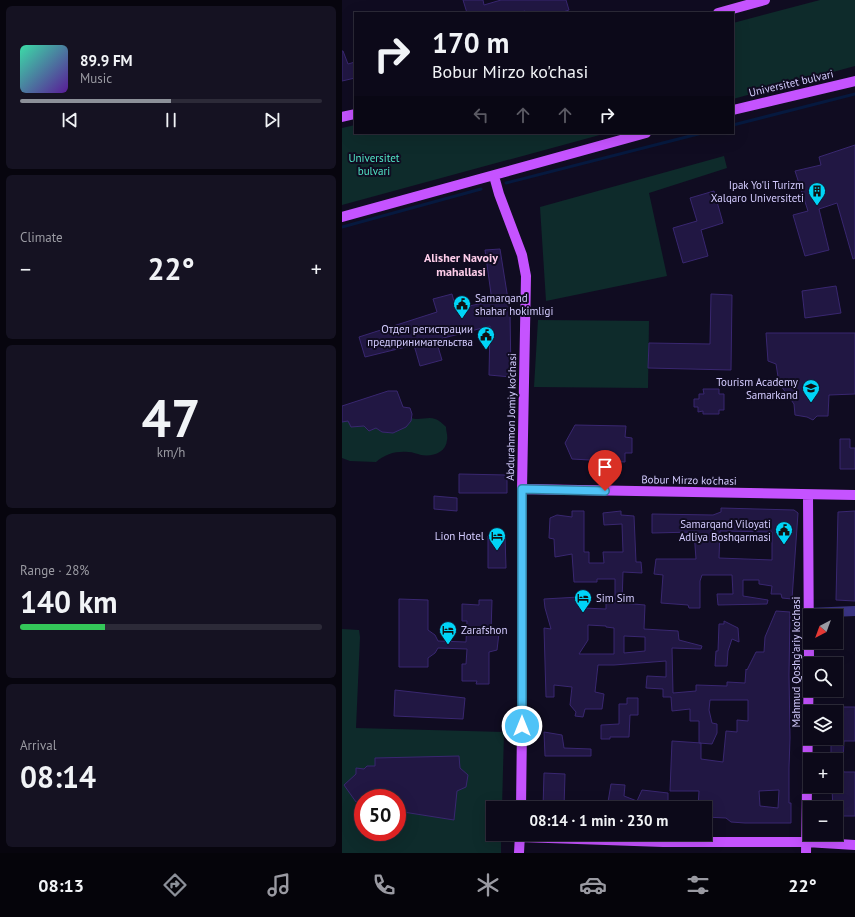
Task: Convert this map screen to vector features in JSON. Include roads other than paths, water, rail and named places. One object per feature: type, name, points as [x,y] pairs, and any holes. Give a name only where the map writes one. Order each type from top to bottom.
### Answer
[{"type":"main road","points":[[722,12],[765,0]]},
{"type":"main road","name":"Universitet bulvari","points":[[734,110],[855,80]]},
{"type":"main road","points":[[342,117],[354,114]]},
{"type":"main road","points":[[342,217],[642,134]]},
{"type":"main road","name":"Abdurahmon Jomiy ko'chasi","points":[[494,176],[499,194],[522,255],[526,276],[522,489],[521,801]]},
{"type":"main road","name":"Bobur Mirzo ko'chasi","points":[[522,489],[855,495]]},
{"type":"main road","name":"Mahmud Qoshg'ariy ko'chasi","points":[[808,494],[808,609]]},
{"type":"main road","name":"Mahmud Qoshg'ariy ko'chasi","points":[[806,853],[808,649]]},
{"type":"main road","points":[[520,843],[806,842],[855,845]]},
{"type":"street","points":[[843,612],[855,611]]},
{"type":"waterway","points":[[734,125],[855,94]]},
{"type":"waterway","points":[[506,183],[698,134]]},
{"type":"waterway","points":[[342,227],[481,189]]},
{"type":"place","name":"Ipak Yo'li Turizm Xalqaro Universiteti","points":[[817,206]]},
{"type":"place","name":"Samarqand shahar hokimligi","points":[[462,319]]},
{"type":"place","name":"Отдел регистрации предпринимательства","points":[[486,350]]},
{"type":"place","name":"Tourism Academy Samarkand","points":[[811,403]]},
{"type":"place","name":"Samarqand Viloyati Adliya Boshqarmasi","points":[[784,545]]},
{"type":"place","name":"Lion Hotel","points":[[497,551]]},
{"type":"place","name":"Sim Sim","points":[[583,613]]},
{"type":"place","name":"Zarafshon","points":[[448,645]]},
{"type":"district","name":"Alisher Navoiy mahallasi","points":[[461,264]]}]
